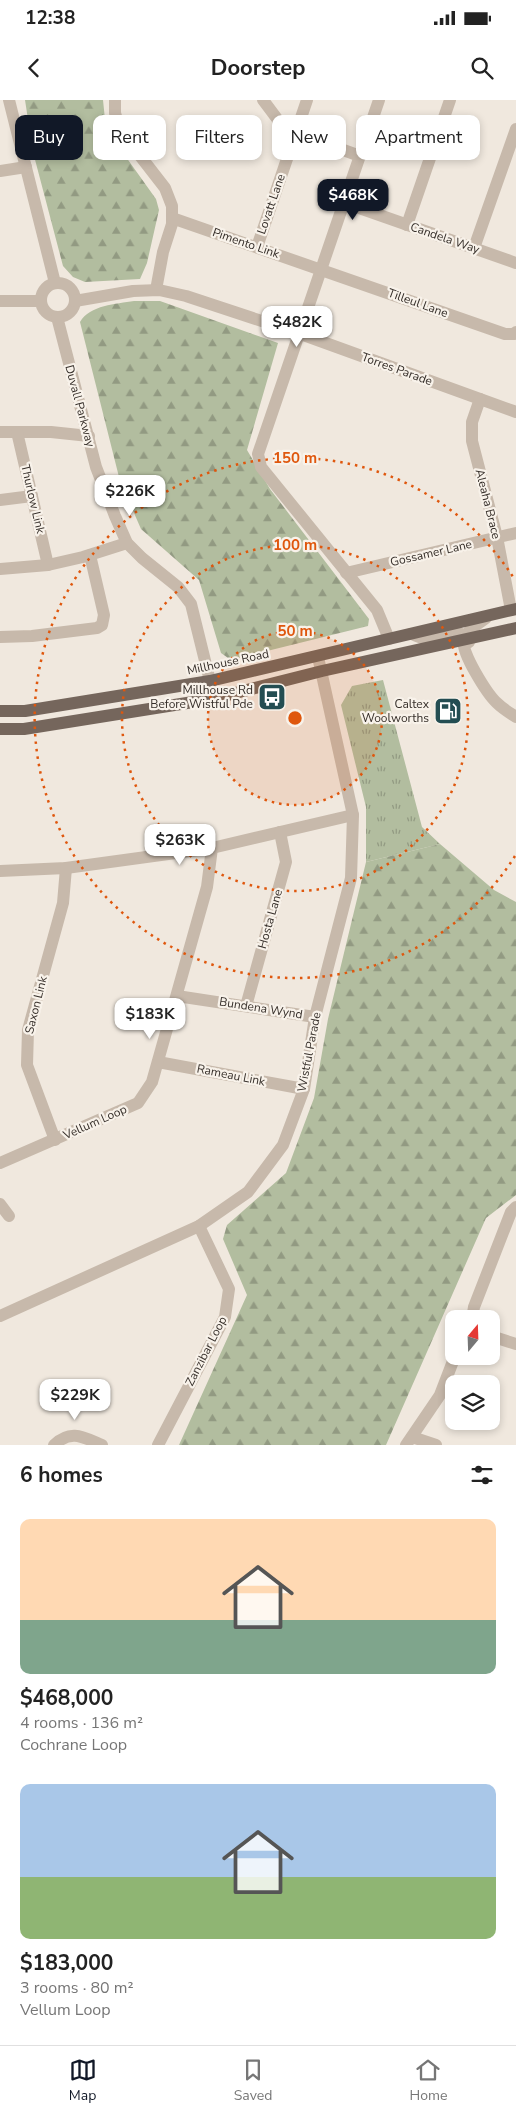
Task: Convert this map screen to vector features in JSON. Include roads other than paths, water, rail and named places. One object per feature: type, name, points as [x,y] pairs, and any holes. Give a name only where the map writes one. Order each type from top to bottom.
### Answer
[{"type":"main road","name":"Millhouse Road","points":[[0,711],[25,711],[210,682],[514,609]]},
{"type":"main road","points":[[0,729],[24,729],[212,699],[322,671],[516,628]]},
{"type":"main road","points":[[24,729],[25,711]]},
{"type":"street","points":[[9,100],[55,283]]},
{"type":"street","points":[[115,100],[115,113],[120,130],[165,188],[172,206],[172,218],[156,290]]},
{"type":"street","points":[[263,100],[274,115]]},
{"type":"street","name":"Lovatt Lane","points":[[302,115],[307,100]]},
{"type":"street","points":[[374,115],[379,100]]},
{"type":"street","points":[[407,225],[450,100]]},
{"type":"street","points":[[474,248],[516,129]]},
{"type":"street","name":"Lovatt Lane","points":[[257,247],[287,160]]},
{"type":"street","points":[[359,160],[345,203],[320,268],[258,454],[261,467],[378,610],[389,639]]},
{"type":"street","points":[[0,171],[26,167]]},
{"type":"street","name":"Candela Way","points":[[345,203],[516,263]]},
{"type":"street","name":"Pimento Link","points":[[172,218],[320,268]]},
{"type":"street","name":"Tilleul Lane","points":[[320,268],[505,334],[514,334],[516,332]]},
{"type":"street","points":[[55,283],[69,287],[74,293],[75,301],[72,311],[66,316],[57,317],[48,314],[43,308],[41,301],[45,289],[55,283]]},
{"type":"street","name":"Torres Parade","points":[[75,301],[133,291],[156,290],[186,296],[298,333],[516,412]]},
{"type":"street","points":[[0,302],[41,301]]},
{"type":"street","name":"Duvall Parkway","points":[[57,317],[96,467],[128,543],[142,558],[178,587],[191,604],[210,682],[212,699]]},
{"type":"street","name":"Aleaha Brace","points":[[480,399],[472,422],[472,441],[514,609]]},
{"type":"street","points":[[0,432],[51,432],[88,436]]},
{"type":"street","name":"Thurlow Link","points":[[17,432],[48,565]]},
{"type":"street","points":[[0,500],[32,496]]},
{"type":"street","name":"Gossamer Lane","points":[[346,573],[516,533]]},
{"type":"street","points":[[0,569],[48,565],[128,543]]},
{"type":"street","points":[[0,637],[32,636],[97,628],[102,625],[104,615],[90,555]]},
{"type":"street","points":[[466,638],[474,625],[490,614]]},
{"type":"street","points":[[411,634],[423,638],[441,633],[455,633],[466,638],[472,650],[474,666],[482,685],[496,703],[516,717]]},
{"type":"street","name":"Wistful Parade","points":[[0,1316],[199,1226],[248,1192],[283,1145],[304,1089],[315,1017],[351,878],[354,814],[318,657]]},
{"type":"street","points":[[0,871],[66,868],[212,848],[354,814]]},
{"type":"street","name":"Hosta Lane","points":[[246,1006],[286,862],[280,832]]},
{"type":"street","name":"Vellum Loop","points":[[0,1163],[138,1103],[152,1082],[158,1062],[207,887],[212,848]]},
{"type":"street","name":"Saxon Link","points":[[56,1140],[27,1065],[28,1030],[63,903],[66,868]]},
{"type":"street","name":"Bundena Wynd","points":[[176,996],[315,1017]]},
{"type":"street","name":"Rameau Link","points":[[158,1062],[304,1089]]},
{"type":"street","points":[[0,1204],[9,1216]]},
{"type":"street","points":[[474,1310],[507,1221],[511,1212],[516,1207]]},
{"type":"street","name":"Zanzibar Loop","points":[[158,1445],[225,1316],[229,1289],[199,1226]]},
{"type":"street","points":[[500,1339],[516,1344]]},
{"type":"street","points":[[436,1445],[409,1441],[440,1395],[452,1365]]},
{"type":"street","points":[[54,1445],[67,1436],[76,1435],[102,1445]]},
{"type":"place","name":"Millhouse Rd Before Wistful Pde","points":[[272,697]]},
{"type":"place","name":"Caltex Woolworths","points":[[448,711]]}]
